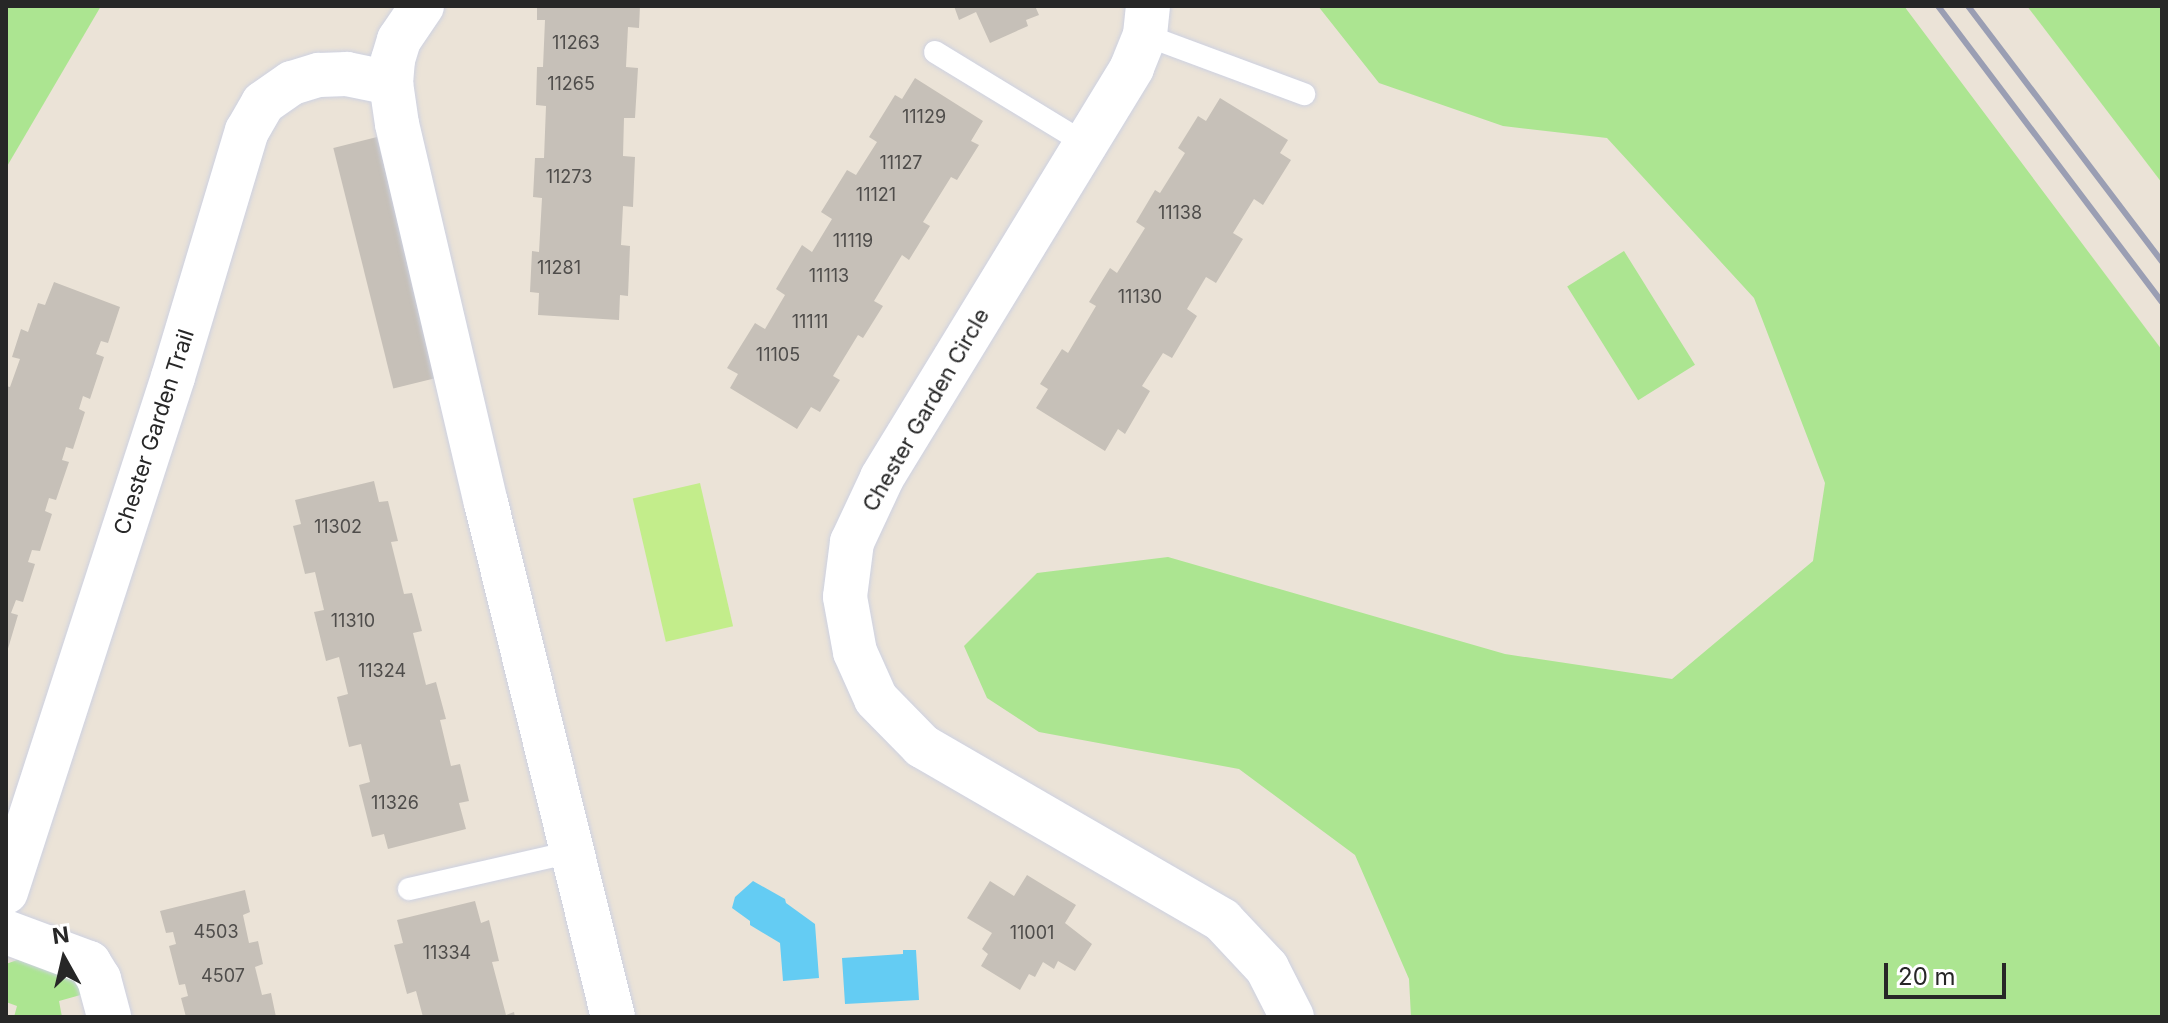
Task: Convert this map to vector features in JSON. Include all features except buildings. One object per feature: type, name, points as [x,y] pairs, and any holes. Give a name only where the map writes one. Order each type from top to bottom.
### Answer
[{"type":"street","points":[[422,6],[399,40],[391,83],[478,473],[613,1017]]},
{"type":"street","name":"Chester Garden Circle","points":[[1147,20],[1132,68],[882,478],[852,542],[845,597],[855,652],[876,699],[922,746],[1222,920],[1267,968],[1292,1017]]},
{"type":"street","name":"Chester Garden Trail","points":[[6,892],[168,393],[247,131],[263,103],[292,83],[319,75],[347,74],[391,83]]},
{"type":"street","points":[[6,932],[89,963],[99,979],[109,1017]]},
{"type":"lane","points":[[1147,20],[1304,94]]},
{"type":"lane","points":[[935,52],[1086,144]]},
{"type":"lane","points":[[409,889],[572,852]]},
{"type":"green space","points":[[6,6],[101,6],[6,168]]},
{"type":"green space","points":[[1318,6],[1904,6],[2162,350],[2162,1017],[1411,1017],[1409,979],[1355,855],[1239,769],[1039,732],[987,698],[964,646],[1037,573],[1168,557],[1505,654],[1672,679],[1813,561],[1825,483],[1754,298],[1607,138],[1503,126],[1379,83]]},
{"type":"green space","points":[[2027,6],[2162,6],[2162,183]]},
{"type":"green space","points":[[1624,251],[1695,365],[1638,400],[1567,287]]},
{"type":"green space","points":[[700,483],[733,626],[666,642],[633,499]]},
{"type":"green space","points":[[31,955],[78,969],[84,994],[59,1001],[62,1017],[14,1017],[17,1006],[6,1002],[6,964]]},
{"type":"water","points":[[753,881],[785,899],[786,903],[815,924],[819,978],[783,981],[780,943],[750,925],[750,921],[732,908],[735,897]]},
{"type":"water","points":[[903,950],[916,950],[919,1000],[845,1004],[842,958],[903,954]]},
{"type":"railway","points":[[1938,6],[2162,302]]},
{"type":"railway","points":[[1968,6],[2162,262]]}]
